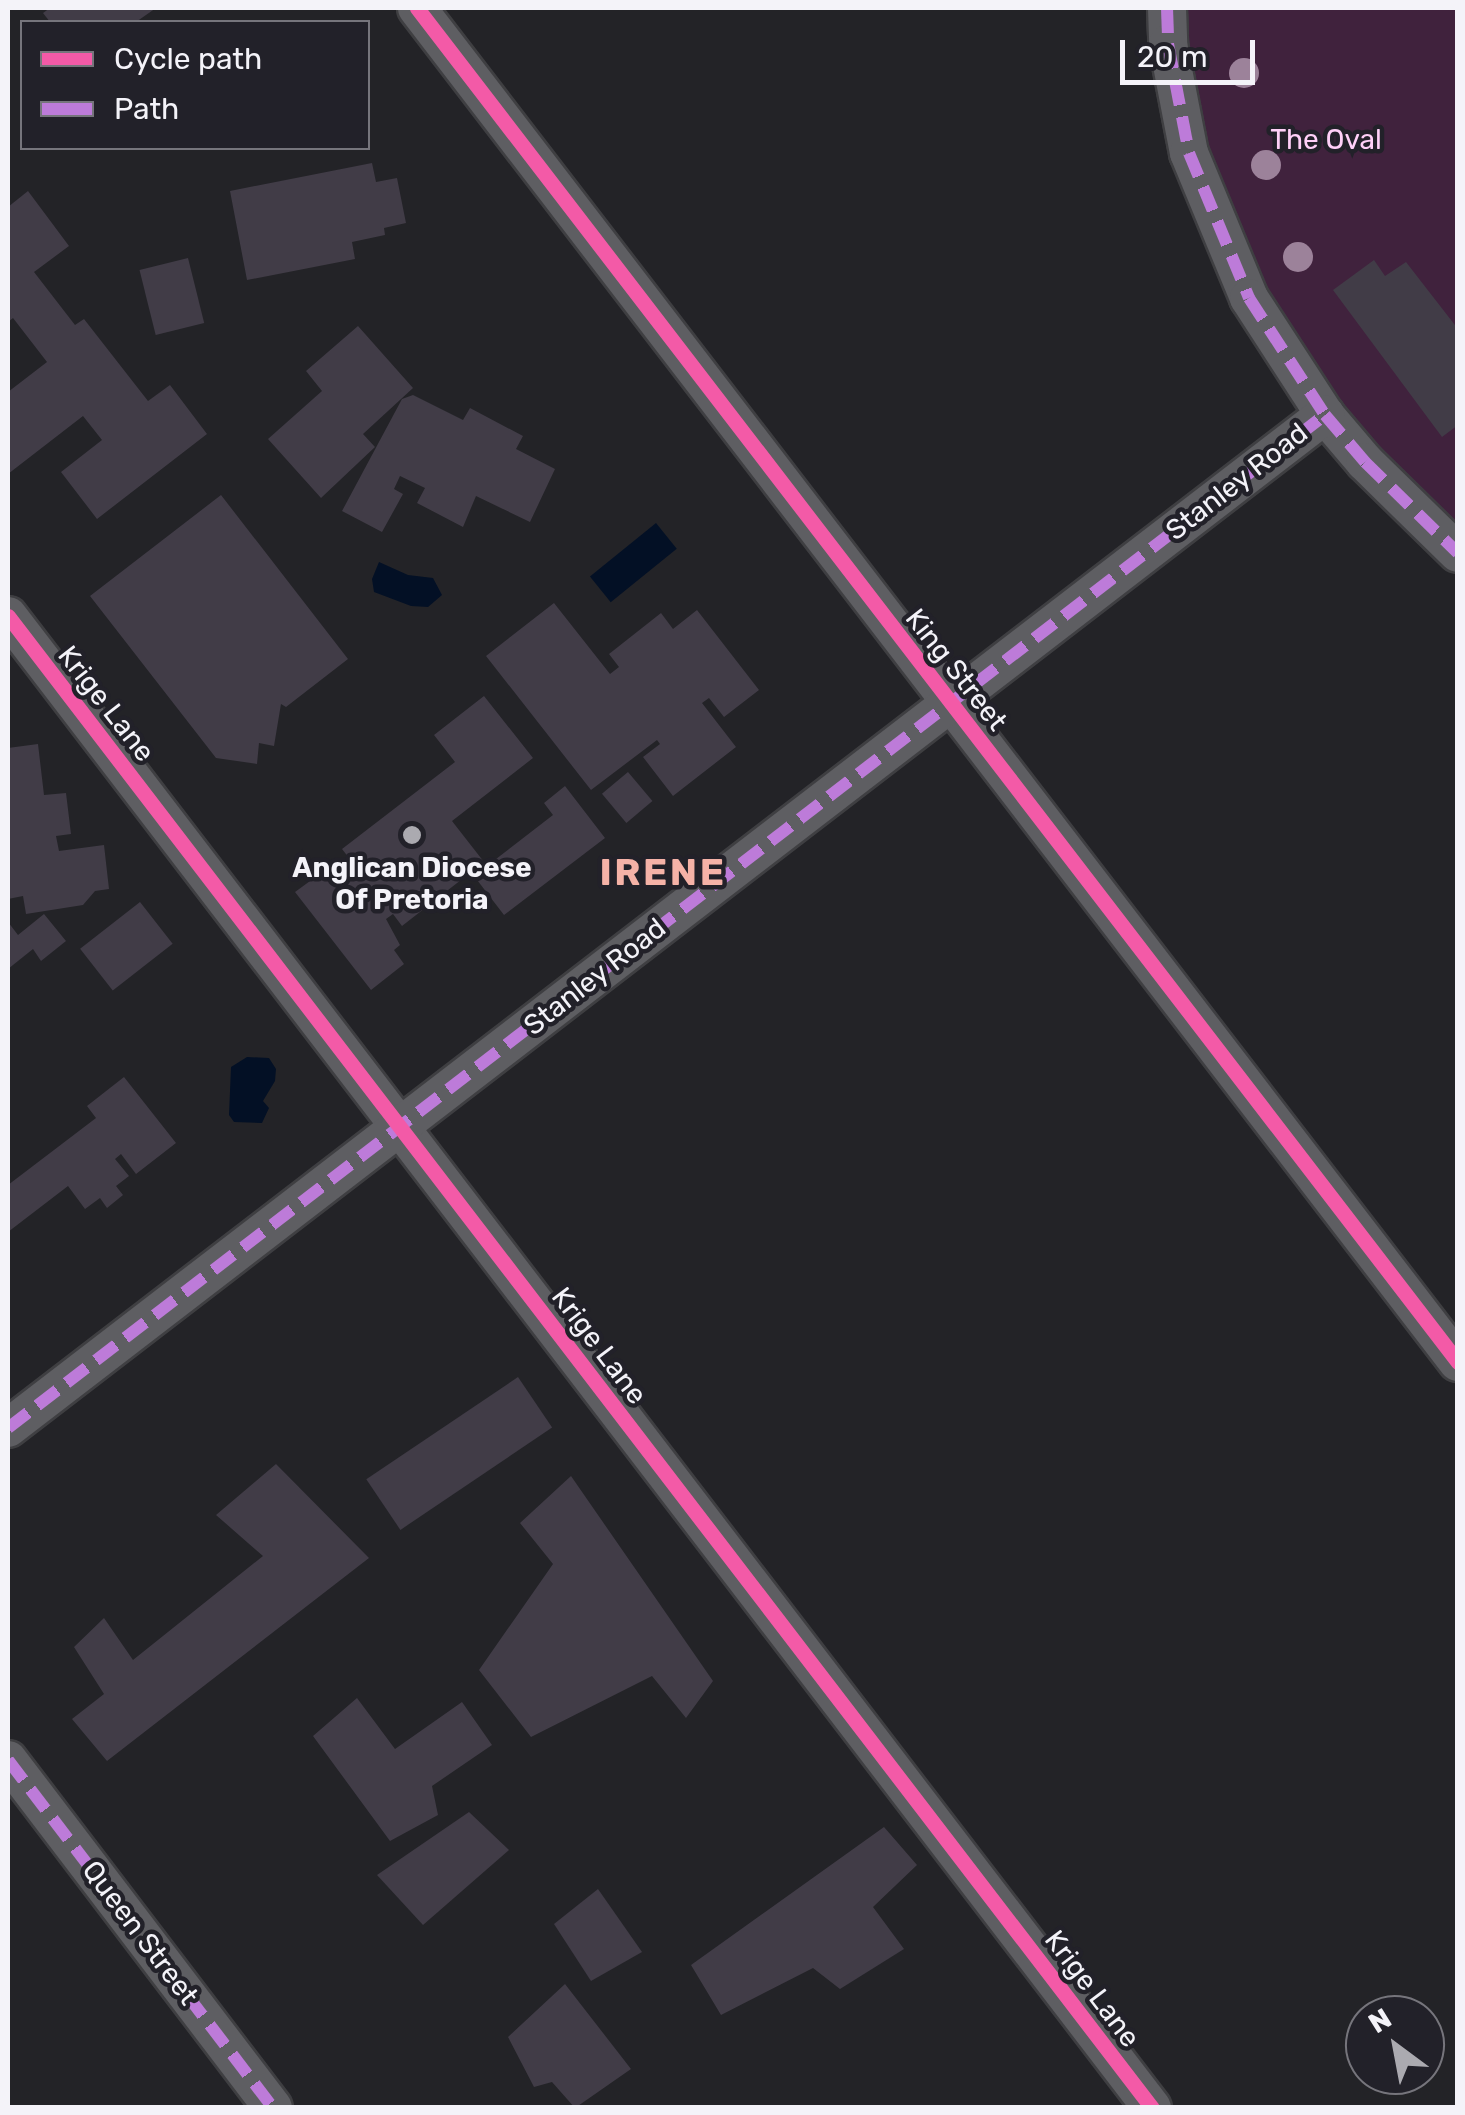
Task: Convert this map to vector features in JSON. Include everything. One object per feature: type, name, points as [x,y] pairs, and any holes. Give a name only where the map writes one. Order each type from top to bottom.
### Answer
[{"type":"street","name":"King Street","points":[[416,8],[1458,1362]]},
{"type":"street","points":[[1167,8],[1168,44],[1196,176],[1248,298],[1325,414],[1376,474],[1458,553]]},
{"type":"street","name":"Stanley Road","points":[[8,1428],[1325,414]]},
{"type":"street","name":"Krige Lane","points":[[8,616],[1152,2108]]},
{"type":"street","name":"Queen Street","points":[[8,1760],[273,2108]]},
{"type":"green space","name":"The Oval","points":[[1167,8],[1457,8],[1457,551],[1363,453],[1197,175]]},
{"type":"water","points":[[656,523],[677,549],[611,602],[590,576]]},
{"type":"water","points":[[379,562],[408,575],[433,578],[442,595],[428,607],[411,606],[374,592],[372,579]]},
{"type":"water","points":[[247,1057],[269,1058],[276,1069],[275,1081],[263,1101],[269,1108],[262,1123],[234,1122],[229,1115],[231,1067]]},
{"type":"building","points":[[50,8],[156,8],[139,20],[48,20],[43,13]]},
{"type":"building","points":[[372,163],[376,182],[397,178],[406,223],[384,228],[385,235],[352,242],[355,259],[247,280],[230,191]]},
{"type":"building","points":[[28,191],[69,246],[34,272],[75,325],[84,319],[148,401],[170,385],[207,434],[97,519],[61,472],[102,440],[83,416],[8,474],[8,392],[47,362],[13,318],[8,322],[8,207]]},
{"type":"building","points":[[188,258],[204,323],[156,335],[139,270]]},
{"type":"building","points":[[1374,260],[1385,276],[1406,262],[1458,329],[1458,425],[1442,437],[1333,290]]},
{"type":"building","points":[[358,326],[413,388],[363,434],[375,447],[321,498],[268,439],[322,391],[306,371]]},
{"type":"building","points":[[413,395],[463,420],[470,408],[523,436],[516,449],[555,469],[530,522],[476,496],[463,527],[417,503],[425,488],[400,476],[394,489],[403,494],[382,532],[342,511],[402,399]]},
{"type":"building","points":[[221,495],[348,659],[286,707],[281,704],[274,746],[259,743],[257,764],[216,758],[90,596]]},
{"type":"building","points":[[554,603],[610,674],[619,667],[609,654],[661,613],[673,629],[697,610],[759,690],[724,717],[709,698],[702,703],[736,747],[673,796],[643,757],[660,744],[657,740],[591,790],[486,656]]},
{"type":"building","name":"Anglican Diocese Of Pretoria","points":[[484,696],[533,758],[452,821],[484,862],[402,926],[393,914],[386,919],[400,945],[394,950],[404,964],[371,990],[295,892],[332,865],[345,882],[359,871],[342,849],[455,762],[434,735]]},
{"type":"building","points":[[38,744],[44,795],[66,793],[71,834],[56,836],[59,851],[104,845],[109,889],[95,891],[83,905],[26,914],[23,896],[8,899],[8,748]]},
{"type":"building","points":[[628,772],[652,801],[626,823],[602,794]]},
{"type":"building","points":[[565,786],[605,838],[504,915],[474,876],[553,815],[544,803]]},
{"type":"building","points":[[140,902],[173,944],[113,991],[80,949]]},
{"type":"building","points":[[44,914],[66,941],[41,961],[33,949],[8,969],[8,922],[18,935]]},
{"type":"building","points":[[124,1077],[176,1143],[136,1174],[121,1154],[115,1159],[129,1176],[116,1186],[123,1195],[107,1208],[100,1198],[85,1209],[68,1186],[8,1232],[8,1185],[96,1118],[87,1106]]},
{"type":"building","points":[[518,1377],[552,1428],[400,1530],[366,1479]]},
{"type":"building","points":[[276,1464],[369,1558],[107,1761],[72,1719],[104,1694],[74,1647],[104,1618],[133,1660],[263,1556],[216,1515]]},
{"type":"building","points":[[571,1476],[713,1681],[686,1718],[652,1676],[531,1737],[479,1670],[553,1564],[520,1523]]},
{"type":"building","points":[[357,1698],[395,1749],[462,1702],[492,1745],[432,1786],[438,1815],[390,1841],[313,1736]]},
{"type":"building","points":[[469,1812],[509,1850],[423,1925],[377,1875]]},
{"type":"building","points":[[884,1827],[917,1865],[873,1907],[904,1949],[840,1989],[813,1968],[721,2015],[691,1965]]},
{"type":"building","points":[[598,1889],[642,1952],[591,1981],[554,1924]]},
{"type":"building","points":[[565,1984],[631,2069],[575,2108],[552,2082],[534,2087],[508,2037]]},
{"type":"marked path","points":[[1167,8],[1168,44],[1189,153],[1249,298],[1325,415],[1365,462],[1458,553]]},
{"type":"marked path","points":[[8,1428],[1325,415]]},
{"type":"marked path","points":[[8,1760],[273,2108]]},
{"type":"cycle path","points":[[417,8],[1458,1362]]},
{"type":"cycle path","points":[[8,616],[1152,2108]]},
{"type":"place","name":"Anglican Diocese Of Pretoria","points":[[412,835]]},
{"type":"district","name":"IRENE","points":[[663,873]]}]
